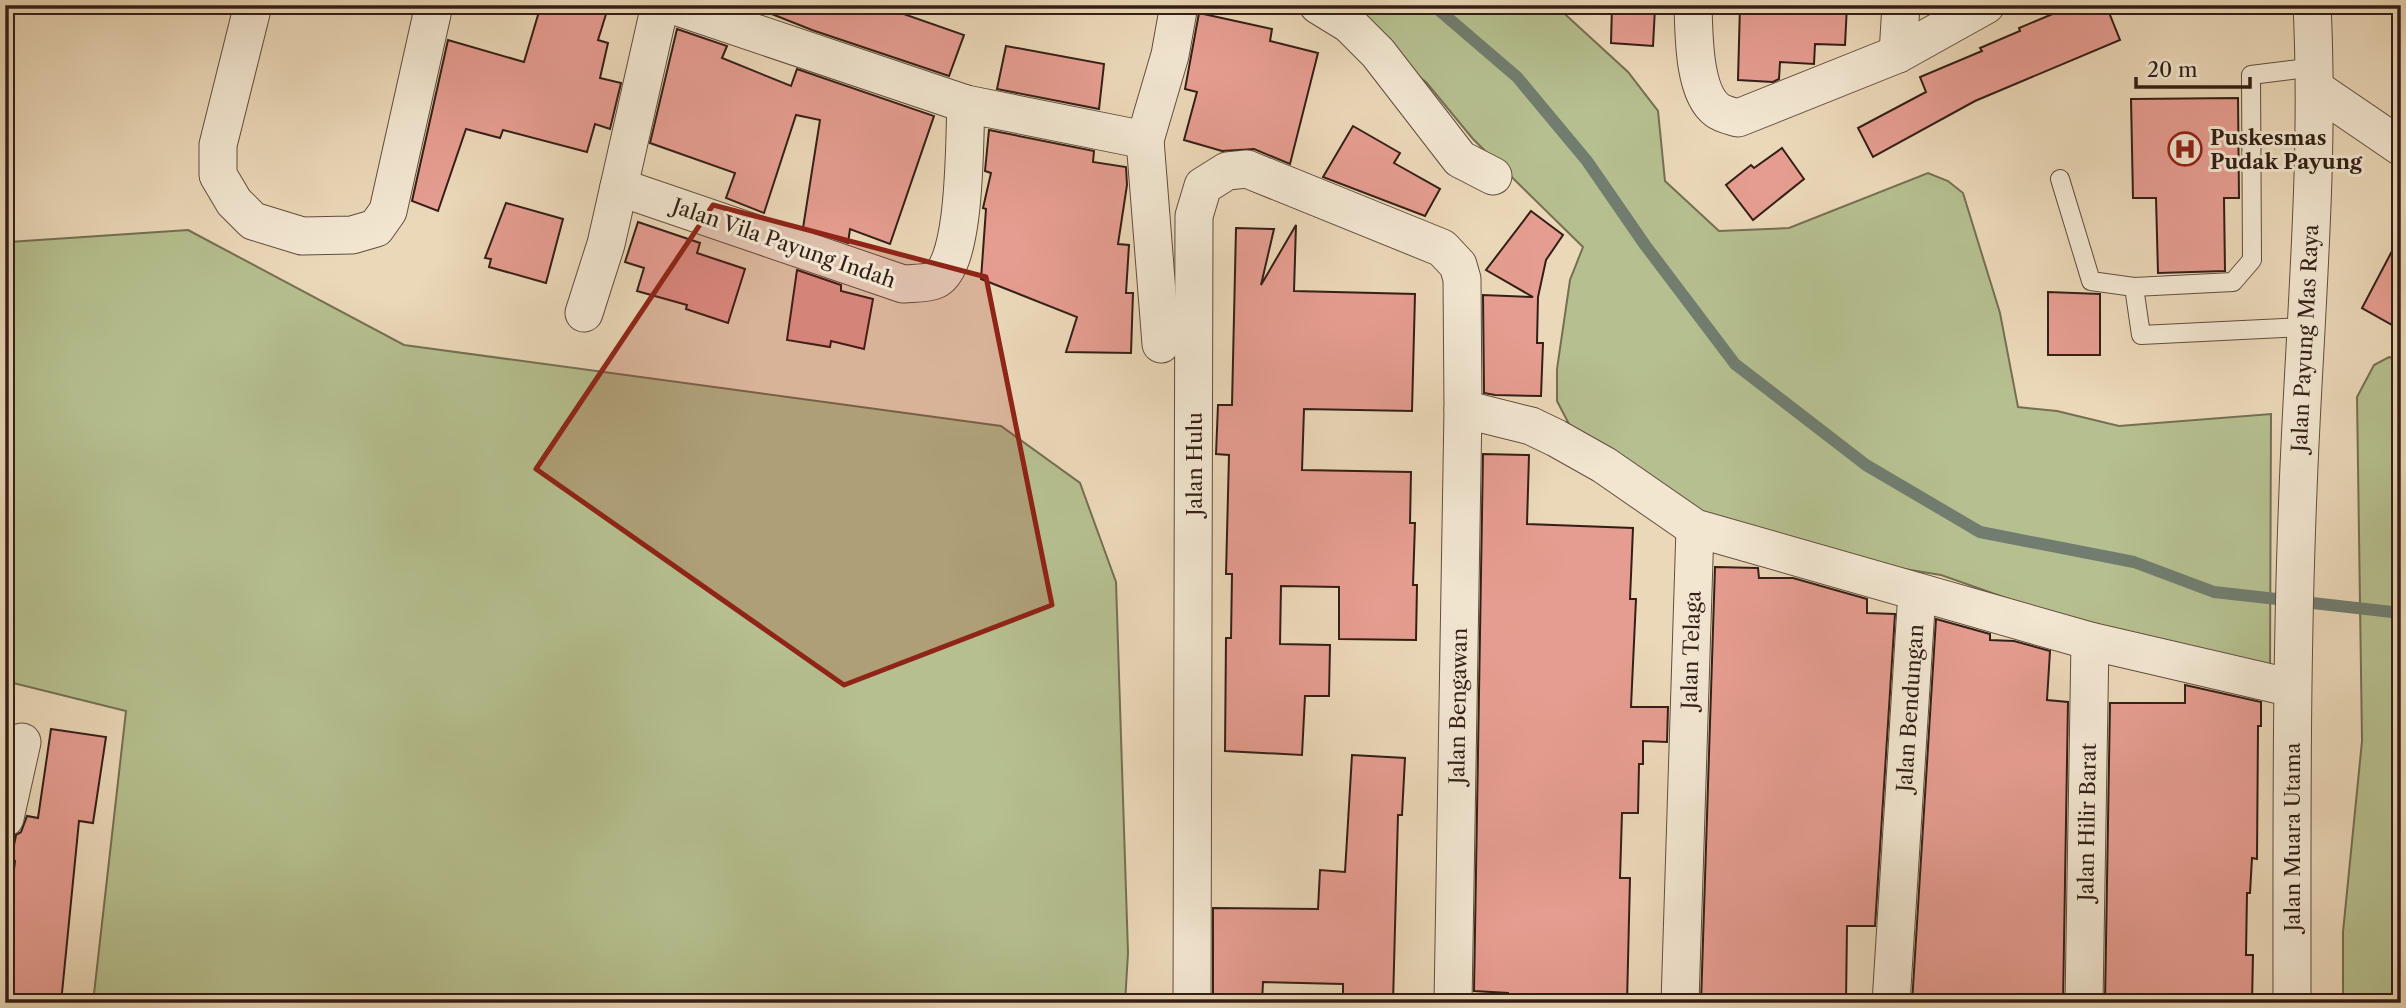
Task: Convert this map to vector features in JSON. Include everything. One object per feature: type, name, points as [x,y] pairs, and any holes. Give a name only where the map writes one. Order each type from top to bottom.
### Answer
[{"type":"street","points":[[253,5],[218,145],[218,176],[233,202],[253,221],[302,236],[352,235],[376,228],[388,211],[434,5]]},
{"type":"street","points":[[584,313],[606,244],[660,5]]},
{"type":"street","points":[[672,5],[966,104],[1145,140]]},
{"type":"street","points":[[1161,344],[1145,140],[1170,55],[1179,5]]},
{"type":"street","points":[[1318,5],[1349,24],[1378,53],[1460,159],[1493,176]]},
{"type":"street","points":[[1693,5],[1695,57],[1707,100],[1718,111],[1738,118],[1898,54],[1986,5]]},
{"type":"street","points":[[1898,54],[1901,5]]},
{"type":"street","name":"Jalan Payung Mas Raya","points":[[2293,679],[2297,492],[2315,78],[2312,5]]},
{"type":"street","points":[[2315,78],[2401,146]]},
{"type":"street","name":"Jalan Vila Payung Indah","points":[[619,187],[903,284],[936,280],[951,265],[960,219],[966,104]]},
{"type":"street","name":"Jalan Hulu","points":[[1192,1003],[1194,216],[1203,186],[1227,171],[1247,169],[1442,248]]},
{"type":"street","name":"Jalan Bengawan","points":[[1442,248],[1458,265],[1462,279],[1463,410],[1453,1003]]},
{"type":"street","points":[[1463,410],[1531,426],[1556,438],[1604,465],[1695,528],[1917,592]]},
{"type":"street","name":"Jalan Telaga","points":[[1680,1003],[1695,528]]},
{"type":"street","name":"Jalan Bendungan","points":[[1891,1003],[1917,592],[2090,641],[2293,679]]},
{"type":"street","name":"Jalan Hilir Barat","points":[[2084,1003],[2090,641]]},
{"type":"street","name":"Jalan Muara Utama","points":[[2292,1003],[2293,679]]},
{"type":"street","points":[[6,809],[22,741]]},
{"type":"lane","points":[[2060,179],[2091,281],[2134,287],[2233,282],[2252,260],[2251,75],[2315,78]]},
{"type":"lane","points":[[2134,287],[2141,335],[2305,327]]},
{"type":"highlighted area","points":[[713,205],[986,277],[1052,605],[844,685],[536,469]]},
{"type":"green space","points":[[1333,5],[1555,5],[1628,72],[1658,111],[1665,181],[1719,231],[1789,228],[1928,173],[1948,181],[1963,193],[2000,313],[2018,407],[2057,411],[2119,426],[2271,414],[2270,672],[2100,631],[1941,575],[1855,561],[1691,513],[1571,428],[1557,401],[1557,369],[1570,280],[1583,247],[1473,139],[1426,82],[1366,38]]},
{"type":"green space","points":[[188,230],[404,345],[1001,426],[1080,483],[1116,582],[1128,953],[1125,1003],[126,1003],[94,994],[126,711],[5,681],[5,245],[9,242]]},
{"type":"green space","points":[[2389,357],[2401,361],[2401,1003],[2343,1003],[2343,932],[2362,741],[2357,397],[2374,365]]},
{"type":"building","points":[[541,5],[587,5],[607,11],[598,40],[608,43],[600,78],[621,83],[610,129],[595,124],[587,152],[503,130],[500,138],[466,129],[438,211],[412,201],[448,40],[524,62]]},
{"type":"building","points":[[760,5],[878,5],[964,35],[949,76],[812,30],[759,9]]},
{"type":"building","points":[[1612,5],[1655,8],[1653,46],[1611,43]]},
{"type":"building","points":[[1740,5],[1847,5],[1845,45],[1815,44],[1814,64],[1780,62],[1779,79],[1773,82],[1738,80]]},
{"type":"building","points":[[2074,5],[2106,5],[2120,40],[1975,101],[1873,157],[1858,128],[1926,92],[1920,77],[1982,51],[1980,48],[2020,31],[2019,28]]},
{"type":"building","points":[[1199,13],[1272,29],[1270,41],[1318,53],[1290,164],[1254,149],[1222,151],[1184,140],[1197,92],[1185,89]]},
{"type":"building","points":[[677,29],[727,46],[722,58],[791,86],[797,69],[934,116],[890,244],[850,229],[848,243],[803,228],[820,120],[796,115],[764,213],[726,198],[735,173],[650,143]]},
{"type":"building","points":[[1006,46],[1104,64],[1099,109],[997,89]]},
{"type":"building","name":"Puskesmas Pudak Payung","points":[[2238,98],[2239,198],[2224,198],[2225,271],[2158,273],[2156,198],[2133,198],[2131,99]]},
{"type":"building","points":[[1353,126],[1400,153],[1394,163],[1440,189],[1425,216],[1323,177]]},
{"type":"building","points":[[989,130],[1094,151],[1093,162],[1126,167],[1127,185],[1118,244],[1129,245],[1126,293],[1133,293],[1131,353],[1066,352],[1077,317],[981,279],[986,209],[983,208],[991,173],[985,171]]},
{"type":"building","points":[[1782,148],[1804,179],[1753,220],[1726,185],[1751,165],[1754,168]]},
{"type":"building","points":[[506,203],[563,219],[546,283],[489,267],[491,259],[485,258]]},
{"type":"building","points":[[1531,211],[1563,235],[1546,260],[1538,297],[1537,343],[1543,343],[1541,396],[1484,393],[1483,295],[1533,297],[1486,270]]},
{"type":"building","points":[[638,222],[700,243],[697,253],[745,269],[728,323],[686,309],[687,305],[637,291],[644,268],[625,262]]},
{"type":"building","points":[[1296,225],[1294,291],[1415,294],[1412,411],[1304,409],[1302,470],[1411,472],[1410,523],[1415,523],[1413,585],[1417,585],[1416,640],[1339,639],[1339,587],[1281,586],[1280,644],[1330,645],[1329,696],[1305,696],[1302,755],[1225,751],[1226,638],[1231,638],[1232,574],[1226,574],[1229,455],[1216,454],[1218,405],[1232,405],[1236,228],[1274,229],[1261,285]]},
{"type":"building","points":[[2401,234],[2401,330],[2362,308]]},
{"type":"building","points":[[797,270],[841,285],[841,291],[873,299],[864,349],[831,341],[830,347],[787,340]]},
{"type":"building","points":[[2048,292],[2100,294],[2100,355],[2048,355]]},
{"type":"building","points":[[1483,454],[1529,455],[1527,524],[1633,528],[1630,599],[1636,599],[1631,707],[1668,707],[1667,742],[1643,741],[1643,764],[1639,764],[1638,813],[1622,813],[1620,878],[1630,878],[1627,1003],[1508,1003],[1508,993],[1474,991]]},
{"type":"building","points":[[1715,567],[1758,568],[1759,578],[1793,578],[1867,599],[1867,613],[1895,614],[1875,926],[1847,926],[1846,1003],[1701,1003]]},
{"type":"building","points":[[1936,619],[1990,634],[1990,640],[2014,641],[2050,651],[2047,700],[2068,702],[2063,1003],[1912,1003]]},
{"type":"building","points":[[2185,685],[2261,702],[2261,726],[2258,726],[2257,859],[2252,858],[2250,893],[2247,893],[2246,955],[2253,955],[2252,1003],[2105,1003],[2110,703],[2185,703]]},
{"type":"building","points":[[51,729],[106,737],[93,823],[79,821],[61,1003],[5,1003],[5,944],[15,861],[11,860],[16,835],[21,832],[27,816],[38,818]]},
{"type":"building","points":[[1352,755],[1405,758],[1402,815],[1398,815],[1393,1003],[1343,1003],[1343,984],[1263,982],[1262,1003],[1213,1003],[1213,908],[1318,909],[1320,870],[1345,872]]},
{"type":"waterway","points":[[1433,5],[1517,77],[1587,161],[1645,245],[1735,364],[1866,465],[1980,532],[2134,562],[2214,592],[2401,613]]},
{"type":"place","name":"Puskesmas Pudak Payung","points":[[2185,149]]}]
